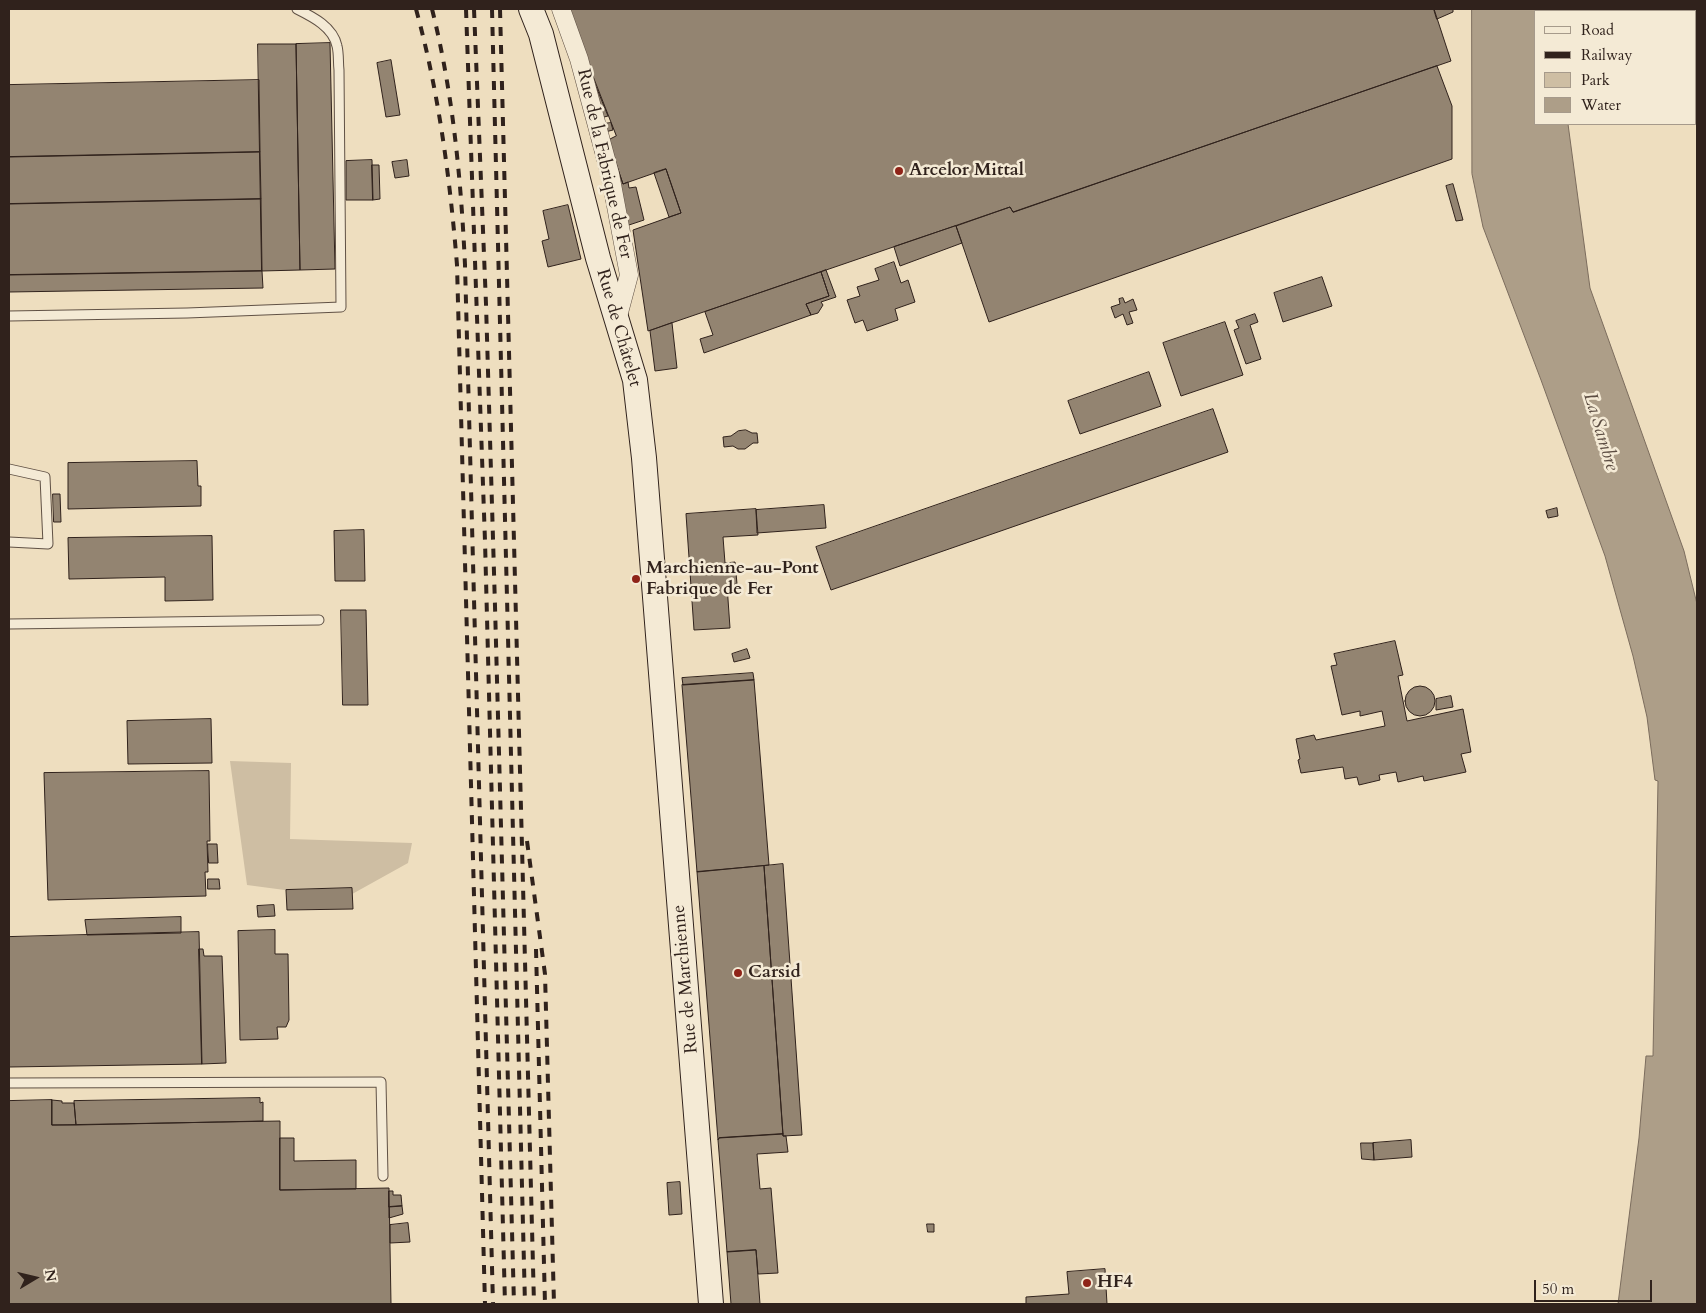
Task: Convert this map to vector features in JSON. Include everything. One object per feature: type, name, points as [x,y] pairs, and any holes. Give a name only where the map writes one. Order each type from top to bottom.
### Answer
[{"type":"main road","name":"Rue de Châtelet","points":[[531,9],[541,34],[598,258],[635,380],[644,458],[660,654]]},
{"type":"main road","name":"Rue de Marchienne","points":[[660,654],[711,1304]]},
{"type":"street","name":"Rue de la Fabrique de Fer","points":[[561,9],[579,59],[610,174],[630,275],[617,320]]},
{"type":"lane","points":[[9,316],[341,307],[339,70],[337,45],[329,30],[315,19],[297,9]]},
{"type":"lane","points":[[9,469],[45,477],[48,544],[9,542]]},
{"type":"lane","points":[[9,624],[318,620]]},
{"type":"lane","points":[[9,1083],[381,1082],[384,1176]]},
{"type":"green space","points":[[230,761],[291,763],[290,839],[412,843],[408,863],[345,898],[247,885]]},
{"type":"water","name":"La Sambre","points":[[1472,9],[1563,9],[1534,10],[1534,125],[1568,125],[1590,288],[1684,551],[1697,604],[1697,1304],[1618,1304],[1639,1138],[1646,1056],[1653,1056],[1658,781],[1655,780],[1647,717],[1633,656],[1605,556],[1483,227],[1472,174]]},
{"type":"building","name":"Arcelor Mittal","points":[[567,9],[1434,9],[1451,61],[1013,212],[1010,207],[648,331],[633,230],[681,213],[666,169],[623,184],[608,140],[616,136]]},
{"type":"building","points":[[1434,9],[1453,9],[1453,12],[1437,19]]},
{"type":"building","points":[[330,43],[335,269],[300,270],[296,44]]},
{"type":"building","points":[[258,44],[296,44],[300,270],[262,271]]},
{"type":"building","points":[[391,60],[400,115],[386,117],[377,63]]},
{"type":"building","points":[[1437,66],[1452,106],[1452,159],[989,322],[956,226],[1010,207],[1013,212]]},
{"type":"building","points":[[593,79],[608,116],[600,118]]},
{"type":"building","points":[[259,80],[260,152],[9,157],[9,85]]},
{"type":"building","points":[[611,123],[613,130],[605,132],[603,124]]},
{"type":"building","points":[[608,140],[623,184],[628,182],[629,188],[636,187],[644,220],[626,226]]},
{"type":"building","points":[[260,152],[261,199],[9,204],[9,157]]},
{"type":"building","points":[[372,160],[373,200],[346,200],[346,161]]},
{"type":"building","points":[[407,160],[409,176],[395,178],[392,162]]},
{"type":"building","points":[[372,165],[379,165],[380,199],[373,200]]},
{"type":"building","points":[[666,169],[681,213],[669,217],[654,173]]},
{"type":"building","points":[[1453,184],[1463,220],[1456,221],[1446,186]]},
{"type":"building","points":[[261,199],[262,271],[9,275],[9,204]]},
{"type":"building","points":[[568,205],[581,259],[548,267],[542,241],[549,239],[543,211]]},
{"type":"building","points":[[956,226],[962,243],[900,266],[894,247]]},
{"type":"building","points":[[894,262],[901,283],[908,280],[915,302],[895,309],[898,320],[867,331],[863,320],[855,323],[847,300],[860,296],[857,287],[879,280],[875,269]]},
{"type":"building","points":[[826,270],[836,297],[821,302],[823,305],[818,313],[811,315],[806,304],[829,296],[821,272]]},
{"type":"building","points":[[262,271],[263,288],[9,292],[9,275]]},
{"type":"building","points":[[821,272],[829,296],[806,304],[811,315],[704,353],[700,339],[713,335],[705,312]]},
{"type":"building","points":[[1322,277],[1332,306],[1283,322],[1274,293]]},
{"type":"building","points":[[1123,298],[1125,303],[1133,299],[1137,310],[1129,312],[1133,323],[1127,325],[1123,314],[1115,318],[1111,307],[1120,304],[1119,299]]},
{"type":"building","points":[[1255,314],[1258,322],[1250,325],[1261,359],[1246,364],[1234,330],[1239,328],[1236,321]]},
{"type":"building","points":[[1225,322],[1243,375],[1181,396],[1163,343]]},
{"type":"building","points":[[672,323],[677,368],[655,371],[650,331]]},
{"type":"building","points":[[1149,372],[1161,406],[1080,434],[1068,401]]},
{"type":"building","points":[[1213,409],[1228,452],[831,590],[816,547]]},
{"type":"building","points":[[746,430],[757,433],[758,443],[753,443],[745,449],[738,449],[733,446],[724,447],[723,437]]},
{"type":"building","points":[[197,461],[198,486],[201,486],[201,506],[68,509],[68,463]]},
{"type":"building","points":[[53,494],[60,494],[61,522],[54,522]]},
{"type":"building","points":[[824,505],[826,528],[757,533],[756,510]]},
{"type":"building","points":[[1557,508],[1558,516],[1548,518],[1546,511]]},
{"type":"building","points":[[756,509],[758,535],[723,537],[725,563],[735,562],[737,584],[727,585],[730,628],[694,630],[686,514]]},
{"type":"building","points":[[364,530],[365,581],[335,581],[334,531]]},
{"type":"building","points":[[212,536],[213,600],[165,601],[165,577],[69,579],[68,538]]},
{"type":"building","points":[[341,610],[366,610],[368,705],[343,705]]},
{"type":"building","points":[[1395,641],[1403,675],[1398,676],[1407,721],[1463,709],[1471,752],[1461,754],[1466,772],[1424,781],[1423,776],[1398,782],[1396,772],[1379,775],[1380,780],[1359,785],[1357,777],[1345,779],[1343,767],[1301,773],[1296,739],[1314,735],[1316,740],[1385,726],[1382,711],[1360,716],[1360,711],[1342,715],[1331,666],[1337,665],[1334,654]]},
{"type":"building","points":[[747,649],[750,658],[734,662],[732,654]]},
{"type":"building","points":[[753,673],[754,680],[683,685],[682,678]]},
{"type":"building","points":[[754,680],[769,865],[697,872],[682,685]]},
{"type":"building","points":[[1420,686],[1431,690],[1435,701],[1431,712],[1420,716],[1409,712],[1405,701],[1409,690]]},
{"type":"building","points":[[1451,696],[1453,707],[1436,710],[1436,699]]},
{"type":"building","points":[[211,719],[212,763],[128,764],[127,721]]},
{"type":"building","points":[[209,771],[210,841],[207,841],[208,872],[205,872],[206,896],[48,900],[44,773]]},
{"type":"building","points":[[208,844],[217,844],[218,863],[209,863]]},
{"type":"building","points":[[783,864],[802,1135],[783,1136],[764,866]]},
{"type":"building","name":"Carsid","points":[[764,866],[783,1134],[719,1138],[718,1140],[697,872]]},
{"type":"building","points":[[208,879],[219,879],[220,889],[208,889]]},
{"type":"building","points":[[352,888],[353,909],[287,910],[286,890]]},
{"type":"building","points":[[274,905],[275,916],[258,917],[257,906]]},
{"type":"building","points":[[181,917],[181,933],[87,935],[85,920]]},
{"type":"building","points":[[275,930],[275,954],[288,954],[289,1020],[286,1027],[277,1027],[278,1039],[240,1040],[238,931]]},
{"type":"building","points":[[199,932],[202,1064],[9,1067],[9,937]]},
{"type":"building","points":[[199,949],[203,949],[204,956],[222,956],[226,1063],[202,1064]]},
{"type":"building","points":[[260,1098],[260,1103],[263,1102],[263,1121],[76,1125],[74,1101]]},
{"type":"building","points":[[52,1100],[52,1125],[280,1121],[280,1190],[389,1188],[391,1304],[9,1304],[9,1101]]},
{"type":"building","points":[[52,1100],[62,1101],[62,1103],[74,1103],[76,1125],[52,1125]]},
{"type":"building","points":[[783,1134],[783,1136],[786,1136],[788,1152],[757,1154],[760,1189],[771,1188],[778,1273],[758,1274],[756,1250],[727,1252],[718,1140],[719,1138]]},
{"type":"building","points":[[280,1138],[294,1138],[294,1161],[356,1160],[356,1189],[280,1190]]},
{"type":"building","points":[[1411,1140],[1412,1157],[1374,1160],[1373,1143]]},
{"type":"building","points":[[1361,1143],[1373,1143],[1374,1160],[1362,1159]]},
{"type":"building","points":[[680,1182],[682,1214],[669,1215],[667,1183]]},
{"type":"building","points":[[389,1191],[393,1191],[393,1195],[401,1195],[402,1206],[389,1207]]},
{"type":"building","points":[[402,1206],[403,1214],[389,1218],[389,1207]]},
{"type":"building","points":[[408,1223],[410,1242],[390,1243],[390,1225]]},
{"type":"building","points":[[927,1224],[934,1224],[934,1232],[928,1232]]},
{"type":"building","points":[[756,1250],[760,1304],[731,1304],[727,1252]]},
{"type":"building","name":"HF4","points":[[1105,1269],[1107,1304],[1026,1304],[1026,1297],[1069,1294],[1067,1272]]},
{"type":"railway","points":[[416,9],[437,104],[451,201],[457,265],[485,1304]]},
{"type":"railway","points":[[432,9],[451,104],[461,201],[465,265],[493,1304]]},
{"type":"railway","points":[[466,9],[485,541],[505,1304]]},
{"type":"railway","points":[[474,9],[486,304],[514,1304]]},
{"type":"railway","points":[[492,9],[525,1304]]},
{"type":"railway","points":[[500,9],[534,1304]]},
{"type":"railway","points":[[527,841],[545,974],[554,1304]]},
{"type":"railway","points":[[536,949],[545,1304]]},
{"type":"place","name":"Arcelor Mittal","points":[[899,171]]},
{"type":"place","name":"Marchienne-au-Pont Fabrique de Fer","points":[[636,579]]},
{"type":"place","name":"Carsid","points":[[738,973]]},
{"type":"place","name":"HF4","points":[[1087,1283]]}]
